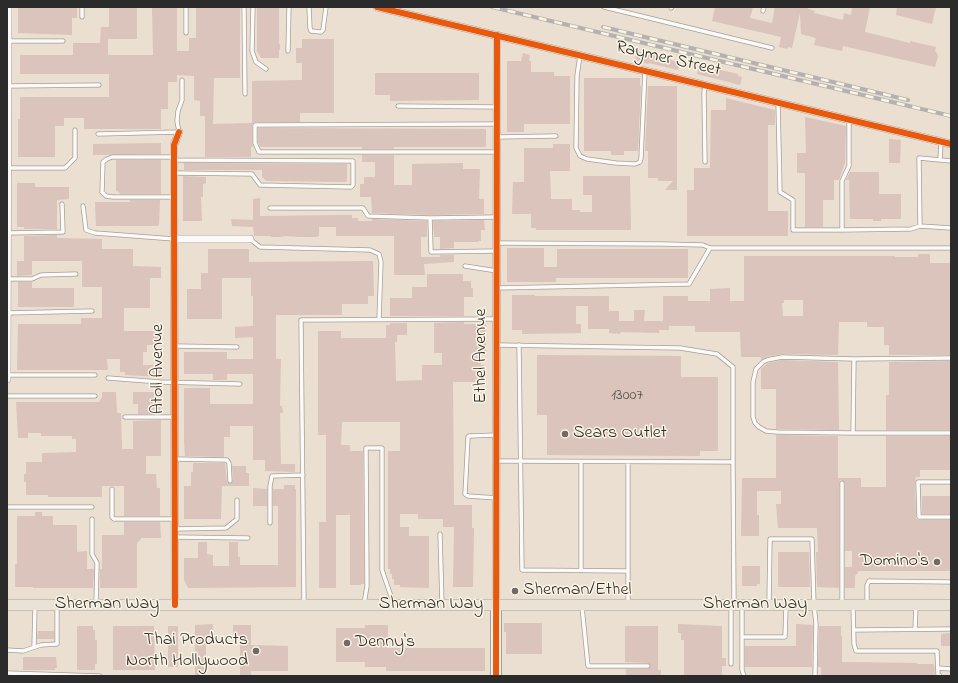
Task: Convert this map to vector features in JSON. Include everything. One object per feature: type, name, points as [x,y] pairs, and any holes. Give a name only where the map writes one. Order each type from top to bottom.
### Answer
[{"type":"main road","name":"Sherman Way","points":[[7,605],[951,605]]},
{"type":"street","points":[[7,379],[8,7]]},
{"type":"street","name":"Raymer Street","points":[[377,7],[951,144]]},
{"type":"street","name":"Ethel Avenue","points":[[496,676],[497,35]]},
{"type":"street","name":"Atoll Avenue","points":[[175,605],[174,145],[179,132]]},
{"type":"street","points":[[174,239],[250,239]]},
{"type":"lane","points":[[82,7],[82,17]]},
{"type":"lane","points":[[186,7],[186,33]]},
{"type":"lane","points":[[244,7],[244,94]]},
{"type":"lane","points":[[253,7],[252,51],[256,62],[266,69]]},
{"type":"lane","points":[[288,51],[289,7]]},
{"type":"lane","points":[[309,7],[310,28],[313,31],[321,32],[323,30],[326,7]]},
{"type":"lane","points":[[604,7],[772,48]]},
{"type":"lane","points":[[8,41],[63,41]]},
{"type":"lane","points":[[580,55],[577,76],[576,148],[580,156],[587,159],[616,163],[635,164],[640,162],[645,70]]},
{"type":"lane","points":[[98,134],[179,132],[177,121],[178,111],[182,100],[182,80]]},
{"type":"lane","points":[[7,86],[99,85]]},
{"type":"lane","points":[[705,162],[704,92],[706,85]]},
{"type":"lane","points":[[778,102],[780,192],[793,200],[793,230],[911,229],[920,226],[951,228]]},
{"type":"lane","points":[[398,106],[497,107]]},
{"type":"lane","points":[[842,230],[842,181],[849,166],[849,119]]},
{"type":"lane","points":[[497,124],[255,125],[255,144],[259,152],[497,152]]},
{"type":"lane","points":[[8,168],[65,168],[75,158],[75,130]]},
{"type":"lane","points":[[497,137],[556,136]]},
{"type":"lane","points":[[940,160],[942,141]]},
{"type":"lane","points":[[174,173],[252,174],[260,185],[351,187],[353,185],[353,163],[351,161],[112,157],[103,162],[102,192],[106,196],[174,197]]},
{"type":"lane","points":[[920,226],[919,158],[951,161]]},
{"type":"lane","points":[[8,233],[63,232],[62,204]]},
{"type":"lane","points":[[83,206],[86,230],[95,234],[174,239]]},
{"type":"lane","points":[[270,208],[363,208],[368,216],[430,218],[497,217]]},
{"type":"lane","points":[[430,218],[431,252],[497,251]]},
{"type":"lane","points":[[250,239],[260,248],[370,250],[378,254],[381,262],[379,319]]},
{"type":"lane","points":[[497,243],[663,244],[703,245],[710,248],[951,248]]},
{"type":"lane","points":[[497,288],[689,284],[710,248]]},
{"type":"lane","points":[[465,266],[497,271]]},
{"type":"lane","points":[[7,279],[32,279],[41,275],[76,274]]},
{"type":"lane","points":[[7,313],[92,311]]},
{"type":"lane","points":[[304,605],[301,320],[497,319]]},
{"type":"lane","points":[[497,345],[680,348],[716,354],[732,367],[736,605],[731,664]]},
{"type":"lane","points":[[519,345],[522,570],[628,571]]},
{"type":"lane","points":[[174,346],[237,347]]},
{"type":"lane","points":[[951,358],[776,358],[767,360],[759,365],[754,375],[753,382],[753,417],[755,423],[759,427],[766,430],[777,432],[951,433]]},
{"type":"lane","points":[[853,433],[854,359]]},
{"type":"lane","points":[[7,375],[95,375]]},
{"type":"lane","points":[[108,378],[240,384]]},
{"type":"lane","points":[[7,396],[95,396]]},
{"type":"lane","points":[[125,417],[174,417]]},
{"type":"lane","points":[[497,435],[468,437],[465,494],[468,496],[497,498]]},
{"type":"lane","points":[[363,605],[367,586],[366,448],[382,448],[382,570],[394,605]]},
{"type":"lane","points":[[174,459],[227,460],[229,463],[230,481]]},
{"type":"lane","points":[[497,461],[733,462]]},
{"type":"lane","points":[[581,462],[581,571]]},
{"type":"lane","points":[[628,462],[628,605]]},
{"type":"lane","points":[[270,522],[270,481],[272,476],[303,475]]},
{"type":"lane","points":[[951,482],[918,482],[919,517],[951,517]]},
{"type":"lane","points":[[842,483],[848,605],[854,630],[854,644],[856,651],[937,651],[938,674],[940,676]]},
{"type":"lane","points":[[112,489],[112,517],[114,519],[174,519]]},
{"type":"lane","points":[[174,529],[226,528],[237,519],[237,500]]},
{"type":"lane","points":[[7,507],[92,507]]},
{"type":"lane","points":[[92,519],[92,554],[97,563],[96,605]]},
{"type":"lane","points":[[440,534],[442,605]]},
{"type":"lane","points":[[174,538],[248,538]]},
{"type":"lane","points":[[770,605],[770,539],[812,539],[816,624],[815,676]]},
{"type":"lane","points":[[867,605],[866,584],[869,581],[951,582]]},
{"type":"lane","points":[[34,647],[35,605]]},
{"type":"lane","points":[[7,650],[23,651],[41,645],[57,644],[57,605]]},
{"type":"lane","points":[[582,605],[588,666],[648,666]]},
{"type":"lane","points":[[736,605],[742,637],[742,670],[744,676]]},
{"type":"lane","points":[[742,637],[785,637],[786,605]]},
{"type":"lane","points":[[915,629],[916,605]]},
{"type":"lane","points":[[854,630],[951,629]]},
{"type":"lane","points":[[938,668],[951,669]]},
{"type":"lane","points":[[7,673],[100,676]]},
{"type":"building","points":[[18,7],[77,7],[77,18],[72,18],[72,35],[18,33]]},
{"type":"building","points":[[109,7],[137,7],[137,39],[108,39],[108,55],[153,55],[152,7],[177,7],[177,51],[189,51],[189,38],[196,38],[196,7],[240,7],[240,78],[214,78],[213,124],[252,123],[252,81],[302,80],[302,63],[296,63],[296,48],[302,48],[302,39],[334,39],[334,113],[300,113],[300,122],[254,122],[252,125],[253,147],[251,147],[251,157],[205,157],[205,116],[200,116],[200,101],[194,100],[194,76],[177,75],[177,82],[168,82],[168,109],[161,109],[161,129],[84,129],[84,118],[64,118],[64,126],[55,126],[55,157],[18,157],[18,119],[20,119],[20,97],[109,97],[109,74],[20,74],[20,55],[73,55],[73,43],[100,43],[101,27],[109,27]]},
{"type":"building","points":[[257,7],[279,7],[279,58],[261,58],[257,51]]},
{"type":"building","points":[[715,7],[753,7],[750,18],[772,23],[775,7],[808,7],[808,9],[815,11],[814,13],[843,20],[844,13],[851,15],[852,7],[870,7],[865,32],[910,43],[910,41],[936,47],[935,51],[938,57],[935,67],[843,46],[842,51],[814,45],[816,38],[801,34],[800,13],[792,48],[788,47],[787,49],[779,47],[781,37],[712,21]]},
{"type":"building","points":[[897,7],[936,7],[932,24],[896,15]]},
{"type":"building","points":[[637,51],[650,55],[658,55],[680,63],[678,70],[635,60]]},
{"type":"building","points":[[523,53],[530,55],[529,61],[531,61],[531,72],[554,72],[554,76],[570,76],[570,124],[524,124],[524,132],[507,132],[507,61],[521,61]]},
{"type":"building","points":[[699,65],[738,74],[738,76],[742,77],[740,85],[697,74]]},
{"type":"building","points":[[375,73],[479,73],[479,100],[390,101],[390,95],[375,95]]},
{"type":"building","points":[[584,78],[640,78],[641,86],[638,151],[624,151],[624,155],[611,155],[611,151],[584,151]]},
{"type":"building","points":[[648,86],[677,86],[677,190],[665,190],[673,181],[658,181],[658,178],[648,178],[648,151],[645,151]]},
{"type":"building","points":[[726,98],[775,110],[775,125],[768,125],[768,211],[788,211],[788,236],[687,236],[687,190],[694,190],[694,168],[710,168],[711,110],[726,110]]},
{"type":"building","points":[[805,117],[846,126],[845,163],[839,180],[834,180],[834,200],[823,200],[823,227],[805,227],[805,173],[797,173],[797,153],[806,153]]},
{"type":"building","points":[[258,128],[486,129],[486,147],[394,147],[394,149],[362,149],[362,147],[260,147],[258,142]]},
{"type":"building","points":[[889,139],[901,140],[900,163],[889,163]]},
{"type":"building","points":[[161,143],[161,154],[93,155],[93,144]]},
{"type":"building","points":[[553,144],[570,144],[570,171],[550,171],[551,199],[572,199],[572,210],[592,212],[592,195],[583,195],[583,176],[630,176],[631,230],[536,230],[536,228],[531,228],[531,214],[512,214],[513,182],[524,182],[524,148],[553,148]]},
{"type":"building","points":[[362,155],[394,155],[394,185],[412,185],[412,164],[463,163],[463,169],[480,169],[479,199],[484,199],[484,214],[430,215],[372,213],[371,197],[360,197],[360,184],[364,184],[364,177],[375,177],[375,162],[362,162]]},
{"type":"building","points":[[116,160],[161,160],[161,194],[121,194],[116,190]]},
{"type":"building","points":[[184,163],[347,164],[347,182],[266,181],[262,177],[262,170],[184,170]]},
{"type":"building","points":[[850,172],[879,172],[879,194],[901,194],[901,219],[881,219],[881,221],[873,221],[873,219],[850,219],[849,180],[846,180]]},
{"type":"building","points":[[183,176],[206,177],[206,183],[203,184],[203,197],[201,197],[202,221],[183,221]]},
{"type":"building","points":[[17,183],[35,183],[35,187],[69,187],[69,199],[57,200],[57,229],[24,229],[24,227],[17,227]]},
{"type":"building","points":[[260,198],[260,216],[352,215],[352,218],[358,218],[358,221],[372,221],[372,219],[427,221],[427,237],[421,237],[421,257],[454,255],[454,262],[424,264],[425,275],[394,275],[394,236],[336,236],[336,227],[319,227],[319,236],[316,237],[254,236],[253,227],[232,226],[231,219],[253,220],[253,199]]},
{"type":"building","points":[[129,200],[160,200],[159,225],[96,226],[95,202],[131,202]]},
{"type":"building","points":[[484,220],[485,230],[481,230],[481,241],[454,242],[454,248],[440,249],[440,237],[434,237],[433,221]]},
{"type":"building","points":[[57,235],[57,238],[102,239],[102,249],[133,249],[133,266],[161,267],[161,278],[150,278],[150,308],[124,308],[124,331],[161,331],[161,345],[147,345],[147,352],[143,352],[143,365],[161,365],[161,377],[125,375],[125,372],[120,372],[120,359],[107,359],[108,370],[17,370],[18,324],[81,324],[81,318],[102,318],[102,287],[82,287],[82,261],[32,261],[32,275],[17,276],[17,261],[24,261],[24,236]]},
{"type":"building","points":[[507,248],[544,248],[544,267],[557,267],[557,249],[688,249],[688,278],[556,278],[556,282],[507,282]]},
{"type":"building","points":[[208,249],[249,249],[249,262],[373,261],[374,296],[368,296],[368,304],[342,304],[342,315],[276,315],[276,359],[281,359],[280,406],[282,406],[283,413],[280,413],[281,464],[295,464],[295,472],[265,471],[265,460],[253,460],[253,426],[230,426],[230,437],[224,437],[224,457],[185,456],[184,388],[210,388],[210,404],[253,404],[253,374],[227,374],[227,380],[213,380],[213,374],[184,374],[184,352],[227,352],[227,359],[253,359],[253,337],[235,338],[235,327],[253,326],[253,296],[251,296],[251,278],[222,278],[222,319],[187,319],[187,289],[201,289],[201,273],[208,273]]},
{"type":"building","points":[[918,254],[930,254],[930,263],[951,263],[951,355],[889,355],[889,345],[884,345],[884,327],[867,327],[867,322],[839,322],[838,355],[782,354],[766,357],[761,360],[761,357],[741,357],[740,332],[695,332],[695,326],[669,326],[669,330],[659,330],[659,333],[621,332],[620,334],[609,333],[609,329],[588,329],[588,306],[576,306],[576,324],[581,324],[581,333],[522,334],[522,330],[512,330],[512,295],[609,296],[609,311],[619,311],[619,321],[634,321],[634,310],[645,310],[644,321],[663,321],[663,296],[688,296],[688,301],[710,301],[710,289],[730,288],[730,301],[744,301],[744,256],[918,257]],"holes":[[[784,300],[803,300],[803,316],[783,316],[782,303],[784,303]]]},
{"type":"building","points":[[427,274],[463,274],[463,281],[471,281],[473,297],[464,297],[464,316],[390,316],[390,298],[412,298],[412,287],[427,287]]},
{"type":"building","points":[[18,282],[32,282],[32,288],[74,288],[74,307],[18,307]]},
{"type":"building","points":[[464,322],[464,324],[486,324],[486,352],[481,352],[481,365],[484,365],[484,379],[475,379],[475,382],[453,382],[454,505],[472,505],[472,528],[474,528],[473,587],[453,587],[454,527],[443,527],[443,519],[418,519],[418,514],[400,514],[400,527],[409,527],[409,536],[429,536],[429,588],[400,587],[400,585],[394,585],[394,579],[392,579],[392,574],[390,574],[390,569],[388,569],[388,451],[400,451],[400,422],[342,422],[341,445],[350,445],[350,451],[363,451],[364,584],[350,585],[350,515],[336,515],[336,588],[319,588],[319,522],[326,522],[326,435],[318,435],[318,331],[341,331],[341,338],[386,338],[386,325],[390,325],[390,323],[407,323],[407,335],[397,335],[397,342],[395,342],[396,381],[422,380],[422,365],[442,365],[442,353],[434,353],[434,323]]},
{"type":"building","points":[[537,355],[681,356],[681,377],[718,377],[718,451],[700,451],[700,456],[547,455],[547,415],[537,415]]},
{"type":"building","points":[[782,360],[838,362],[839,430],[776,429],[776,389],[761,389],[761,369],[768,363]]},
{"type":"building","points":[[951,361],[951,430],[886,430],[886,395],[889,395],[889,362]]},
{"type":"building","points":[[102,392],[116,392],[117,413],[121,413],[122,449],[133,449],[133,421],[161,420],[161,456],[146,456],[146,474],[156,474],[157,488],[160,488],[160,516],[124,516],[124,486],[102,486],[102,497],[48,497],[48,495],[26,495],[26,482],[24,482],[24,474],[26,474],[26,462],[42,462],[42,453],[76,452],[76,439],[72,439],[72,436],[41,436],[41,433],[28,433],[28,438],[18,438],[16,402],[99,402],[102,397]]},
{"type":"building","points":[[133,392],[161,392],[160,414],[138,414],[138,404],[133,404]]},
{"type":"building","points":[[776,435],[838,436],[838,478],[861,478],[861,487],[886,487],[886,436],[951,436],[951,470],[920,470],[920,477],[916,477],[915,482],[916,519],[951,520],[951,571],[859,571],[855,576],[855,588],[845,588],[845,567],[852,567],[852,551],[845,551],[845,483],[842,480],[840,480],[839,483],[839,588],[817,587],[817,528],[778,528],[776,504],[781,504],[781,491],[757,491],[759,536],[741,536],[742,478],[776,478]]},
{"type":"building","points":[[193,463],[225,463],[227,482],[230,484],[233,481],[232,466],[246,466],[246,473],[249,473],[249,486],[222,486],[221,519],[184,519],[184,486],[191,486],[191,472],[193,472]]},
{"type":"building","points":[[284,485],[295,485],[296,489],[296,587],[188,588],[184,580],[184,558],[198,558],[198,542],[207,542],[207,554],[213,555],[213,566],[229,566],[229,542],[238,542],[238,557],[240,557],[240,565],[278,565],[278,506],[273,506],[273,489],[284,489]]},
{"type":"building","points":[[253,488],[267,489],[267,506],[253,506]]},
{"type":"building","points":[[922,496],[951,496],[951,514],[922,514]]},
{"type":"building","points":[[35,512],[42,512],[42,516],[53,516],[53,525],[77,525],[77,552],[87,551],[87,569],[94,569],[93,588],[15,587],[15,564],[17,564],[17,516],[35,516]]},
{"type":"building","points":[[124,522],[160,522],[161,538],[142,538],[137,543],[137,588],[100,588],[100,569],[102,569],[102,535],[124,535]]},
{"type":"building","points":[[778,552],[809,552],[810,587],[778,587]]},
{"type":"building","points":[[742,566],[760,566],[760,584],[757,584],[757,586],[742,586]]},
{"type":"building","points":[[504,623],[542,623],[542,654],[506,654],[506,632],[504,632]]},
{"type":"building","points":[[213,624],[213,638],[206,638],[206,676],[195,676],[195,625]]},
{"type":"building","points":[[678,624],[722,626],[722,658],[726,658],[726,666],[722,666],[722,676],[684,676],[684,640],[681,640],[681,633],[678,633]]},
{"type":"building","points":[[796,624],[813,625],[812,667],[745,667],[745,646],[796,646]]},
{"type":"building","points":[[233,625],[251,625],[251,645],[288,646],[288,671],[251,671],[251,676],[240,676],[240,638],[233,638]]},
{"type":"building","points":[[365,625],[388,625],[388,648],[485,648],[485,671],[386,671],[386,667],[365,667],[365,662],[336,662],[336,628],[365,628]]},
{"type":"building","points":[[77,626],[93,626],[93,630],[95,630],[95,640],[97,640],[97,664],[95,664],[95,670],[77,670]]},
{"type":"building","points":[[113,626],[154,626],[155,670],[113,670]]},
{"type":"building","points":[[168,626],[178,626],[178,667],[168,667]]},
{"type":"building","points":[[625,626],[658,626],[658,670],[661,670],[661,676],[626,676],[626,669],[648,669],[651,666],[648,663],[625,662]]},
{"type":"building","points":[[819,626],[841,626],[842,662],[934,664],[935,676],[821,676],[821,667],[818,667]]},
{"type":"building","points":[[38,631],[54,631],[54,639],[37,639]]},
{"type":"building","points":[[951,633],[951,646],[941,646],[941,634]]},
{"type":"building","points":[[23,657],[56,657],[57,668],[55,668],[55,670],[23,670]]},
{"type":"railway","points":[[492,7],[951,116]]},
{"type":"railway","points":[[603,27],[908,100]]},
{"type":"cycle path","points":[[377,7],[951,144]]},
{"type":"cycle path","points":[[496,676],[497,35]]},
{"type":"cycle path","points":[[175,605],[174,145],[179,132]]},
{"type":"place","name":"Sears Outlet","points":[[565,434]]},
{"type":"place","name":"Domino's","points":[[937,562]]},
{"type":"place","name":"Sherman/Ethel","points":[[515,591]]},
{"type":"place","name":"Denny's","points":[[347,643]]},
{"type":"place","name":"Thai Products North Hollywood","points":[[256,651]]}]
